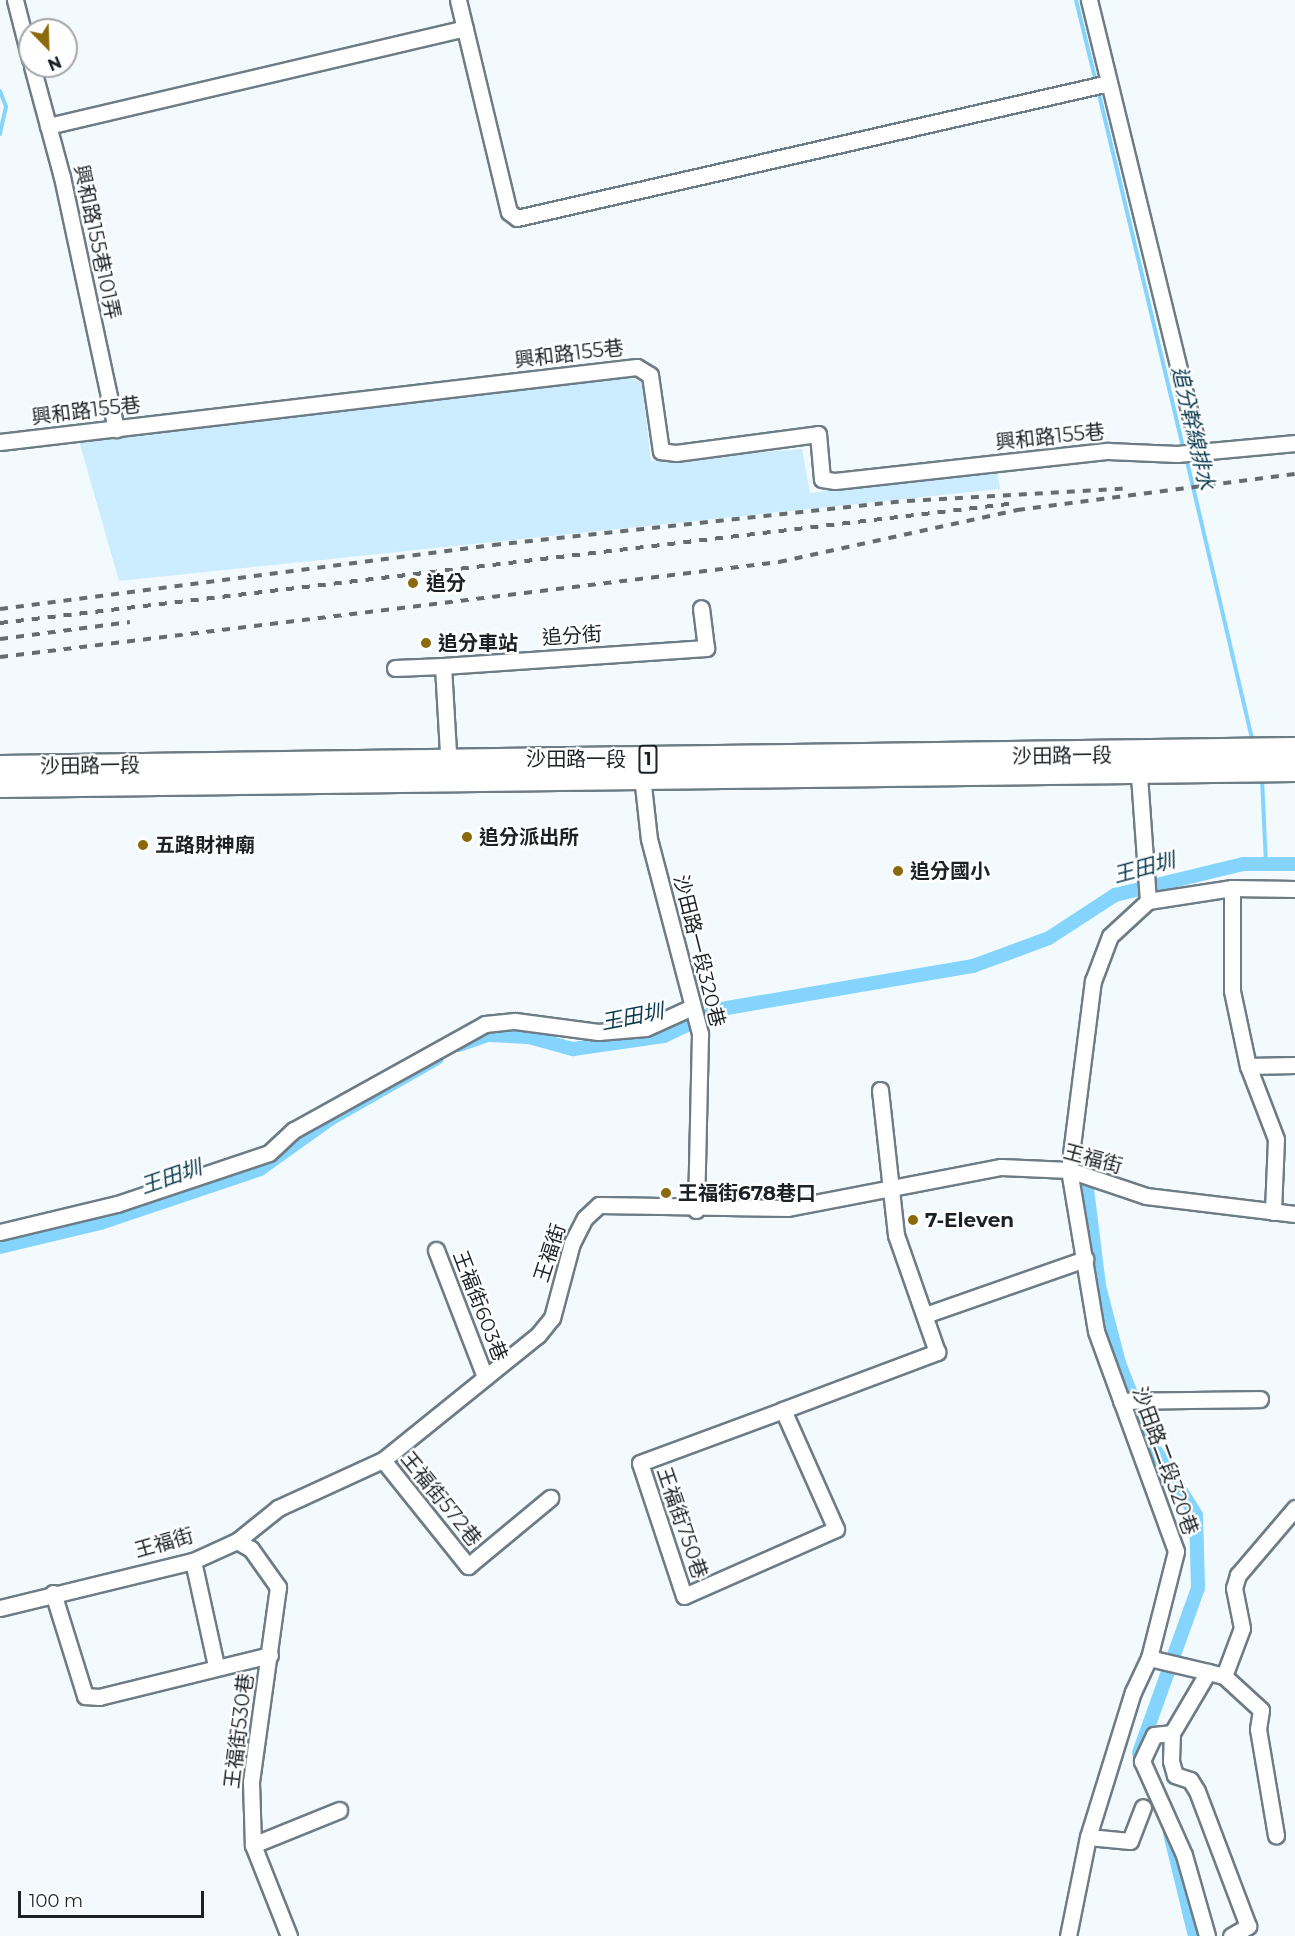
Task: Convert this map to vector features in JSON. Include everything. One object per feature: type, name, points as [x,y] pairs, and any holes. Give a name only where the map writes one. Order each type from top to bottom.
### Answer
[{"type":"main road","name":"沙田路一段","points":[[1138,763],[1295,749]]},
{"type":"main road","name":"沙田路一段","points":[[0,767],[449,769],[1138,763],[1295,770]]},
{"type":"main road","name":"沙田路一段","points":[[0,786],[449,769],[642,776],[883,767]]},
{"type":"street","points":[[15,0],[20,18]]},
{"type":"street","points":[[458,0],[509,212],[517,218],[1109,82]]},
{"type":"street","points":[[1089,0],[1199,452],[1295,443]]},
{"type":"street","points":[[48,126],[465,28]]},
{"type":"street","name":"興和路155巷101弄","points":[[35,78],[116,429]]},
{"type":"street","name":"興和路155巷","points":[[0,442],[637,367],[650,375],[661,451],[676,453],[818,434],[822,479],[1108,451],[1177,454],[1199,452]]},
{"type":"street","name":"追分街","points":[[443,666],[706,648],[701,608]]},
{"type":"street","points":[[395,668],[443,666],[449,769]]},
{"type":"street","points":[[1138,763],[1148,901]]},
{"type":"street","name":"沙田路一段320巷","points":[[642,776],[649,838],[690,1008],[700,1034],[696,1210]]},
{"type":"street","points":[[1232,888],[1232,991],[1248,1066],[1276,1138],[1273,1212]]},
{"type":"street","points":[[1069,1170],[1092,981],[1110,936],[1148,901],[1232,888],[1295,890]]},
{"type":"street","points":[[0,1232],[117,1204],[269,1153],[294,1130],[485,1024],[515,1021],[598,1032],[645,1028],[690,1008]]},
{"type":"street","points":[[1248,1066],[1295,1065]]},
{"type":"street","name":"王福街750巷","points":[[783,1410],[836,1529],[684,1596],[640,1463],[937,1352],[896,1235],[893,1189],[880,1090]]},
{"type":"street","name":"王福街","points":[[0,1608],[53,1593],[193,1561],[237,1540],[278,1508],[383,1460],[485,1377],[552,1318],[572,1243],[585,1218],[599,1205],[696,1210],[788,1208],[1001,1167],[1069,1170],[1146,1196],[1295,1214]]},
{"type":"street","name":"沙田路二段320巷","points":[[1068,1936],[1088,1837],[1133,1692],[1149,1658],[1176,1551],[1096,1332],[1069,1170]]},
{"type":"street","name":"王福街603巷","points":[[436,1250],[485,1377]]},
{"type":"street","points":[[925,1315],[1085,1259]]},
{"type":"street","points":[[1121,1401],[1260,1399]]},
{"type":"street","name":"王福街572巷","points":[[383,1460],[468,1566],[550,1497]]},
{"type":"street","points":[[1231,1936],[1248,1926],[1197,1791],[1190,1780],[1175,1775],[1172,1734],[1216,1674],[1242,1628],[1234,1588],[1238,1575],[1295,1508]]},
{"type":"street","name":"王福街530巷","points":[[237,1540],[250,1549],[278,1587],[251,1782],[253,1845],[289,1936]]},
{"type":"street","points":[[193,1561],[216,1666]]},
{"type":"street","points":[[53,1593],[85,1695],[99,1697],[216,1666],[270,1655]]},
{"type":"street","points":[[1149,1658],[1216,1674],[1261,1710],[1258,1728],[1276,1835]]},
{"type":"street","points":[[1172,1734],[1154,1735],[1142,1761],[1172,1823],[1207,1936]]},
{"type":"street","points":[[1088,1837],[1130,1841],[1143,1808]]},
{"type":"street","points":[[253,1845],[339,1810]]},
{"type":"shaded area","points":[[627,376],[642,383],[651,461],[802,449],[810,493],[997,468],[1000,489],[119,581],[79,441]]},
{"type":"waterway","name":"追分幹線排水","points":[[1076,0],[1096,82]]},
{"type":"waterway","name":"追分幹線排水","points":[[1098,90],[1184,450]]},
{"type":"waterway","points":[[0,91],[6,107],[0,134]]},
{"type":"waterway","name":"追分幹線排水","points":[[1186,457],[1253,742]]},
{"type":"waterway","name":"追分幹線排水","points":[[1262,779],[1266,864]]},
{"type":"waterway","name":"王田圳","points":[[459,1045],[488,1035],[529,1037],[573,1049],[664,1036],[721,1009],[973,966],[1049,938],[1115,895],[1243,864],[1295,864]]},
{"type":"waterway","name":"王田圳","points":[[0,1247],[100,1223],[260,1169],[330,1119],[437,1058]]},
{"type":"waterway","points":[[1087,1189],[1099,1286],[1119,1363],[1149,1440],[1196,1515],[1198,1588],[1139,1753]]},
{"type":"waterway","points":[[1170,1833],[1195,1936]]},
{"type":"railway","points":[[0,657],[779,562],[1017,510],[1295,474]]},
{"type":"railway","points":[[0,609],[493,545],[907,501],[1130,488]]},
{"type":"railway","points":[[0,623],[1009,504]]},
{"type":"railway","points":[[0,639],[130,622]]},
{"type":"place","name":"追分","points":[[413,583]]},
{"type":"place","name":"追分車站","points":[[426,643]]},
{"type":"place","name":"追分派出所","points":[[467,837]]},
{"type":"place","name":"五路財神廟","points":[[143,845]]},
{"type":"place","name":"追分國小","points":[[898,871]]},
{"type":"place","name":"王福街678巷口","points":[[666,1193]]},
{"type":"place","name":"7-Eleven","points":[[913,1220]]}]
